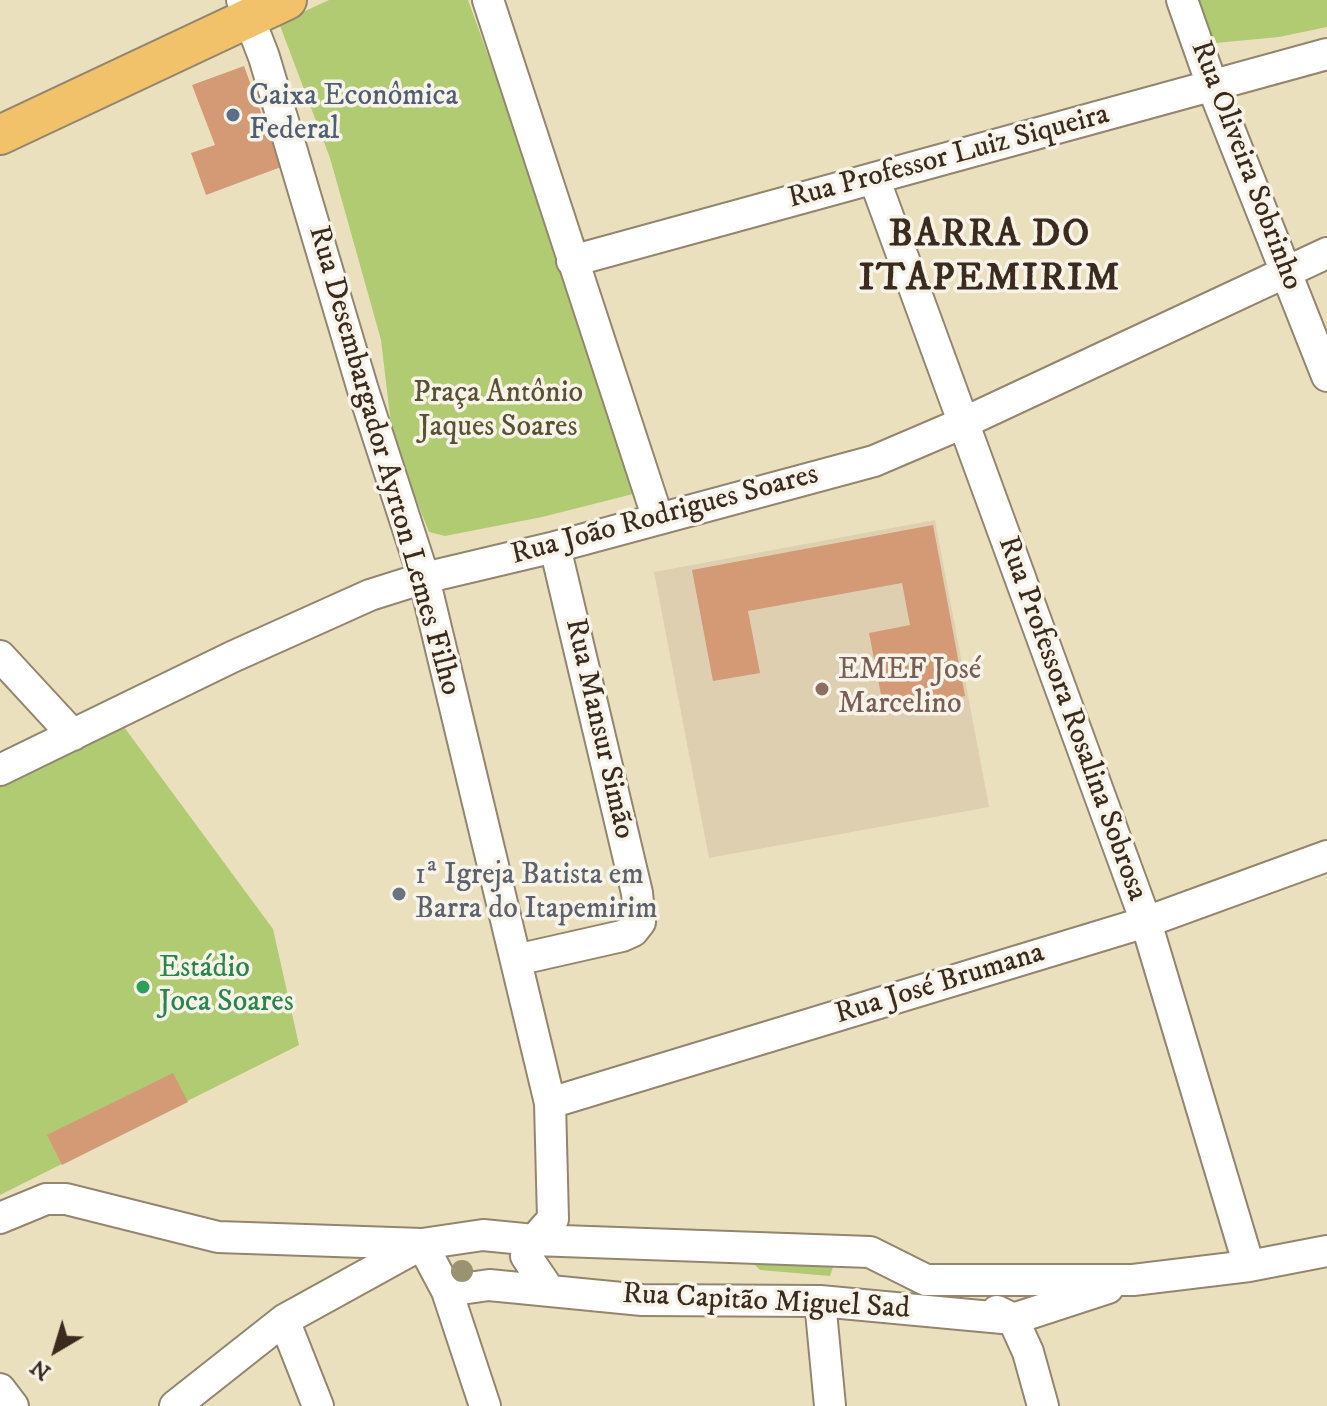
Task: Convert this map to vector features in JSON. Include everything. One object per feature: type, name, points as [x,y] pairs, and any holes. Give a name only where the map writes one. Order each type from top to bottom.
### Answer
[{"type":"main road","points":[[0,135],[245,8],[287,0]]},
{"type":"street","points":[[488,0],[658,519]]},
{"type":"street","name":"Rua Oliveira Sobrinho","points":[[1182,0],[1213,88],[1327,376]]},
{"type":"street","name":"Rua Desembargador Ayrton Lemes Filho","points":[[245,8],[264,57],[363,390],[424,578],[550,1103],[553,1219],[534,1240]]},
{"type":"street","name":"Rua Professor Luiz Siqueira","points":[[572,261],[1213,88],[1327,54]]},
{"type":"street","name":"Rua Professora Rosalina Sobrosa","points":[[874,178],[1146,922],[1249,1266]]},
{"type":"street","name":"Rua João Rodrigues Soares","points":[[0,770],[245,651],[370,595],[424,578],[555,547],[874,461],[963,423],[1327,253]]},
{"type":"street","name":"Rua Mansur Simão","points":[[516,960],[622,936],[633,931],[640,922],[637,893],[555,547]]},
{"type":"street","points":[[0,656],[73,735]]},
{"type":"street","name":"Rua José Brumana","points":[[550,1103],[1146,922],[1327,856]]},
{"type":"street","name":"Rua Capitão Miguel Sad","points":[[0,1218],[46,1199],[66,1199],[218,1237],[422,1244],[483,1235],[534,1240],[870,1252],[926,1280],[1133,1280],[1249,1266],[1327,1251]]},
{"type":"street","points":[[534,1240],[526,1256],[549,1290]]},
{"type":"street","points":[[175,1406],[284,1320],[422,1244],[447,1291],[485,1406]]},
{"type":"street","points":[[926,1280],[1013,1319],[1028,1352],[1043,1406]]},
{"type":"street","name":"Rua Capitão Miguel Sad","points":[[447,1291],[489,1285],[642,1300],[820,1301],[1013,1319],[1133,1280]]},
{"type":"street","points":[[820,1301],[830,1406]]},
{"type":"street","points":[[284,1320],[318,1406]]},
{"type":"street","points":[[0,1389],[13,1406]]},
{"type":"shaded area","name":"EMEF José Marcelino","points":[[935,520],[989,807],[709,858],[654,572]]},
{"type":"green space","name":"Praça Antônio Jaques Soares","points":[[329,0],[468,0],[555,246],[637,493],[542,517],[445,536],[429,532],[393,441],[381,340],[330,158],[279,23]]},
{"type":"green space","points":[[1190,0],[1327,0],[1327,27],[1279,37],[1205,44]]},
{"type":"green space","name":"Estádio Joca Soares","points":[[124,727],[273,929],[299,1045],[0,1195],[0,787]]},
{"type":"green space","points":[[825,1259],[833,1267],[830,1276],[760,1270],[753,1263]]},
{"type":"building","name":"Caixa Econômica Federal","points":[[244,66],[281,167],[206,195],[191,153],[215,145],[192,85]]},
{"type":"building","points":[[933,525],[965,696],[884,710],[869,633],[910,625],[902,583],[748,611],[760,673],[713,681],[692,570]]},
{"type":"building","points":[[173,1073],[188,1102],[62,1165],[47,1135]]},
{"type":"place","name":"Caixa Econômica Federal","points":[[233,115]]},
{"type":"place","name":"EMEF José Marcelino","points":[[822,689]]},
{"type":"place","name":"1ª Igreja Batista em Barra do Itapemirim","points":[[399,894]]},
{"type":"place","name":"Estádio Joca Soares","points":[[143,987]]},
{"type":"district","name":"BARRA DO ITAPEMIRIM","points":[[990,259]]}]
